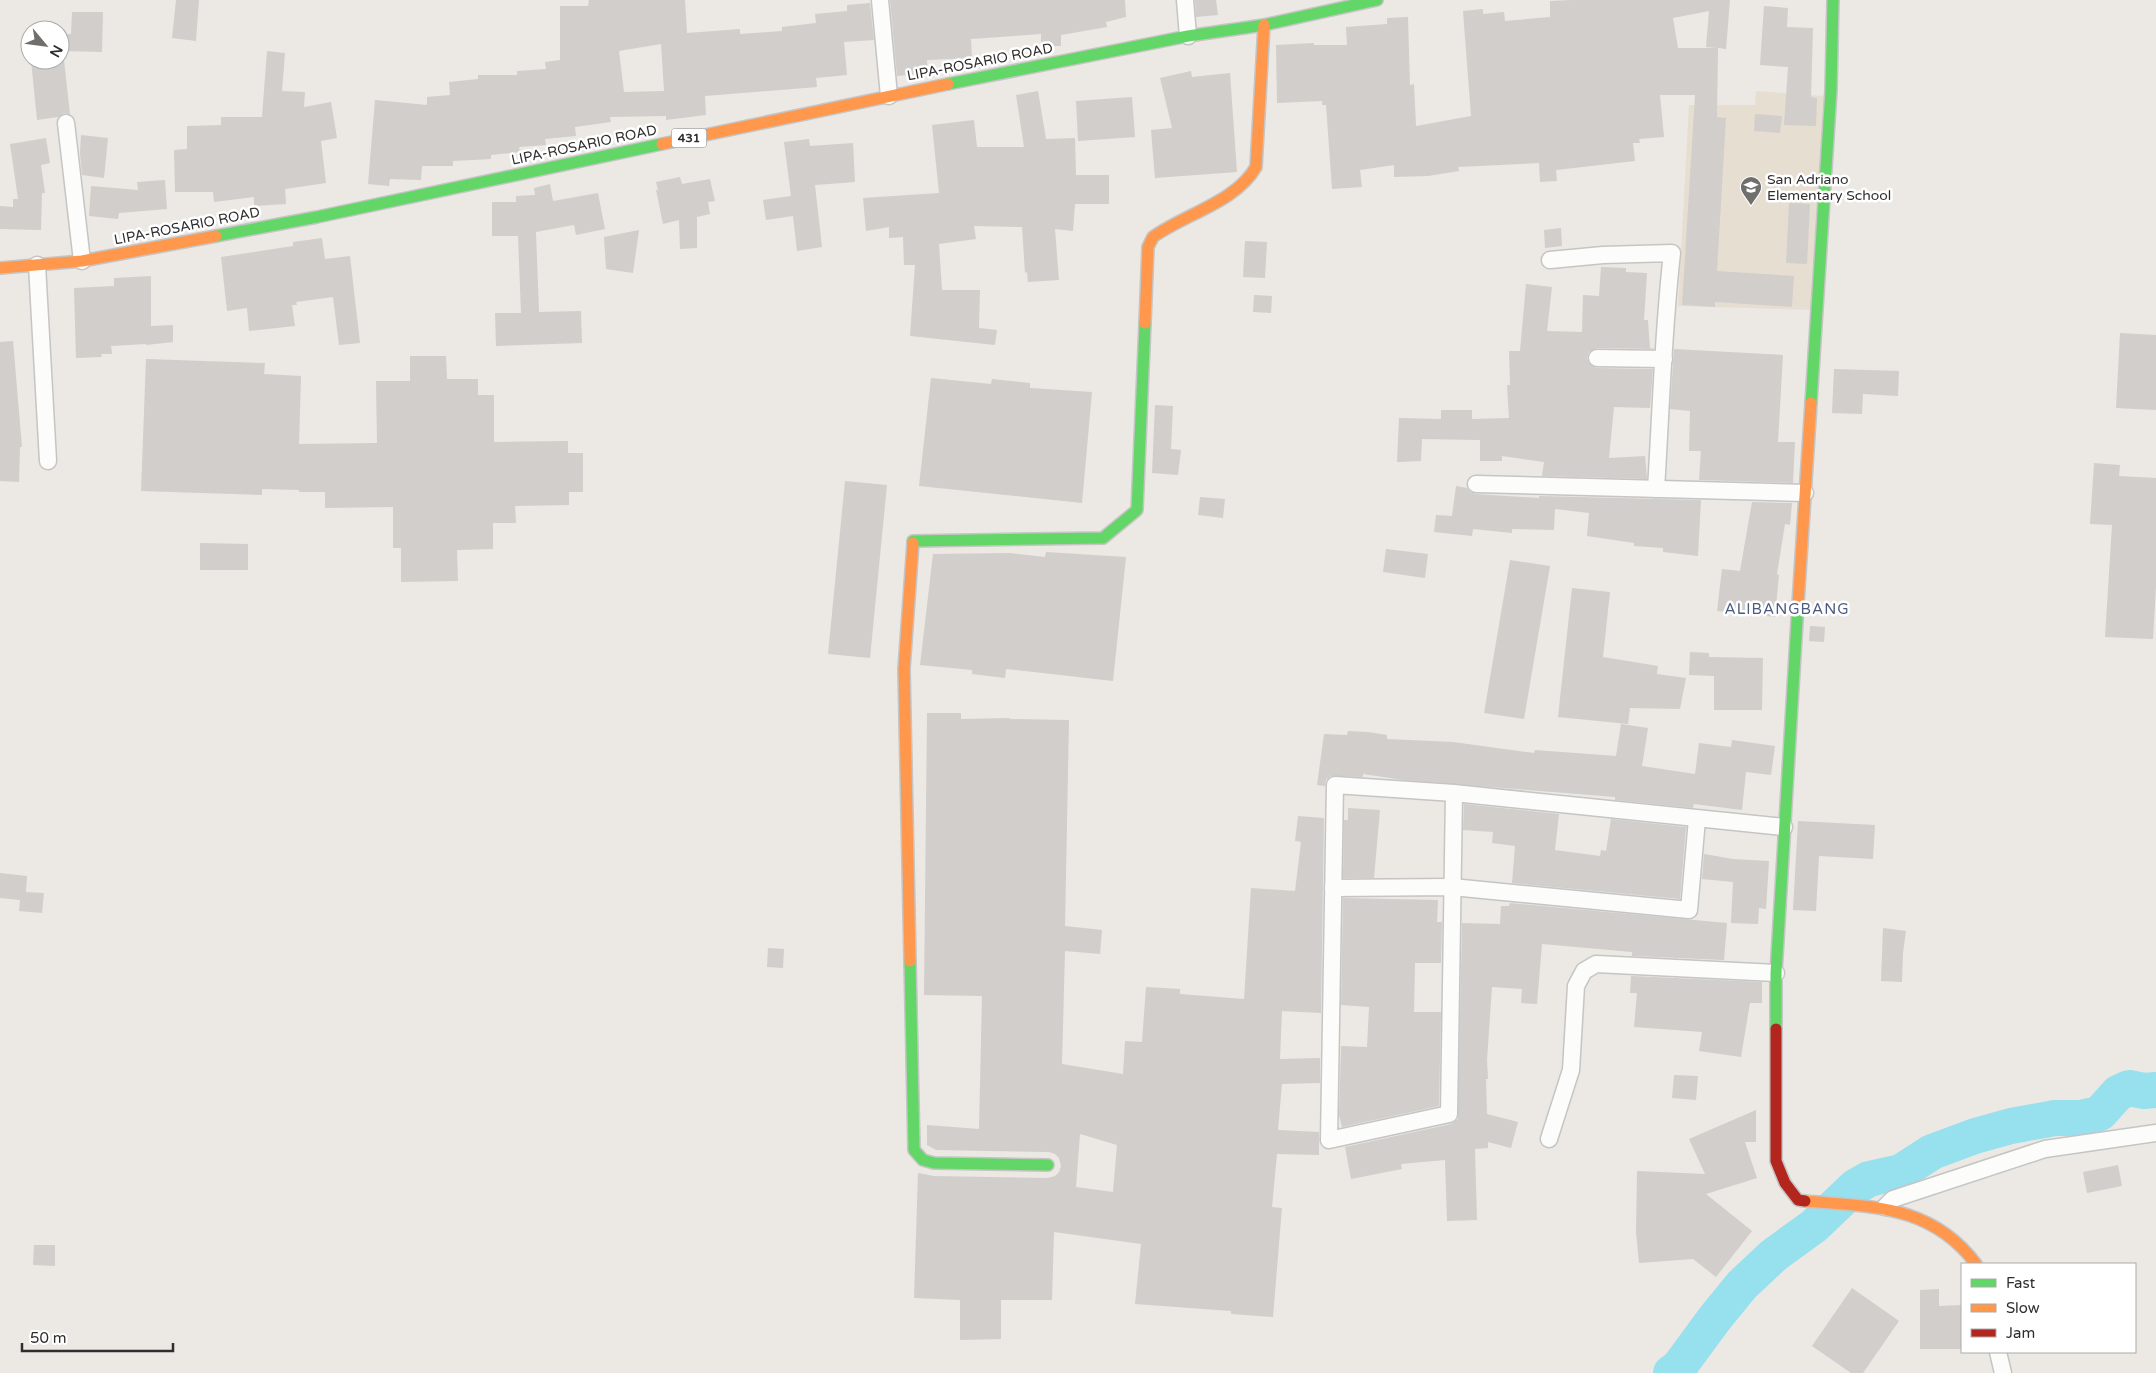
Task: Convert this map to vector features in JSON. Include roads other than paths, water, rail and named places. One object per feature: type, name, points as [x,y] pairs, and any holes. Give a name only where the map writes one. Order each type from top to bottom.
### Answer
[{"type":"street","points":[[880,0],[889,96]]},
{"type":"street","points":[[1186,0],[1188,36]]},
{"type":"street","name":"LIPA-ROSARIO ROAD","points":[[0,268],[82,260],[317,217],[889,96],[1188,36],[1264,25],[1377,0]]},
{"type":"street","points":[[1833,0],[1831,90],[1776,973],[1776,1161],[1785,1183],[1798,1200],[1821,1203],[1860,1203],[1904,1212],[1925,1222],[1965,1249],[1975,1263]]},
{"type":"street","points":[[1048,1165],[934,1163],[923,1160],[914,1150],[904,669],[913,541],[1103,538],[1137,510],[1148,248],[1153,237],[1160,232],[1236,190],[1249,180],[1256,167],[1264,25]]},
{"type":"street","points":[[66,123],[82,260]]},
{"type":"street","points":[[1550,260],[1603,254],[1672,253],[1666,305],[1656,489]]},
{"type":"street","points":[[37,265],[48,461]]},
{"type":"street","points":[[1597,358],[1664,359]]},
{"type":"street","points":[[1476,484],[1805,492]]},
{"type":"street","points":[[1454,793],[1449,1114],[1329,1140],[1335,785],[1454,793],[1784,827]]},
{"type":"street","points":[[1333,888],[1452,887],[1689,910],[1697,819]]},
{"type":"street","points":[[1549,1139],[1572,1070],[1576,986],[1584,971],[1596,964],[1776,973]]},
{"type":"street","points":[[1885,1207],[1893,1199],[2045,1149],[2156,1133]]},
{"type":"street","points":[[1998,1353],[2003,1373]]},
{"type":"waterway","points":[[1671,1373],[1679,1367],[1742,1285],[1774,1255],[1814,1226],[1855,1187],[1869,1179],[1901,1172],[1932,1152],[1975,1136],[2011,1126],[2055,1118],[2080,1118],[2094,1115],[2100,1113],[2118,1093],[2129,1088],[2144,1091],[2156,1090]]},
{"type":"place","name":"San Adriano Elementary School","points":[[1751,206]]},
{"type":"district","name":"ALIBANGBANG","points":[[1787,609]]}]
